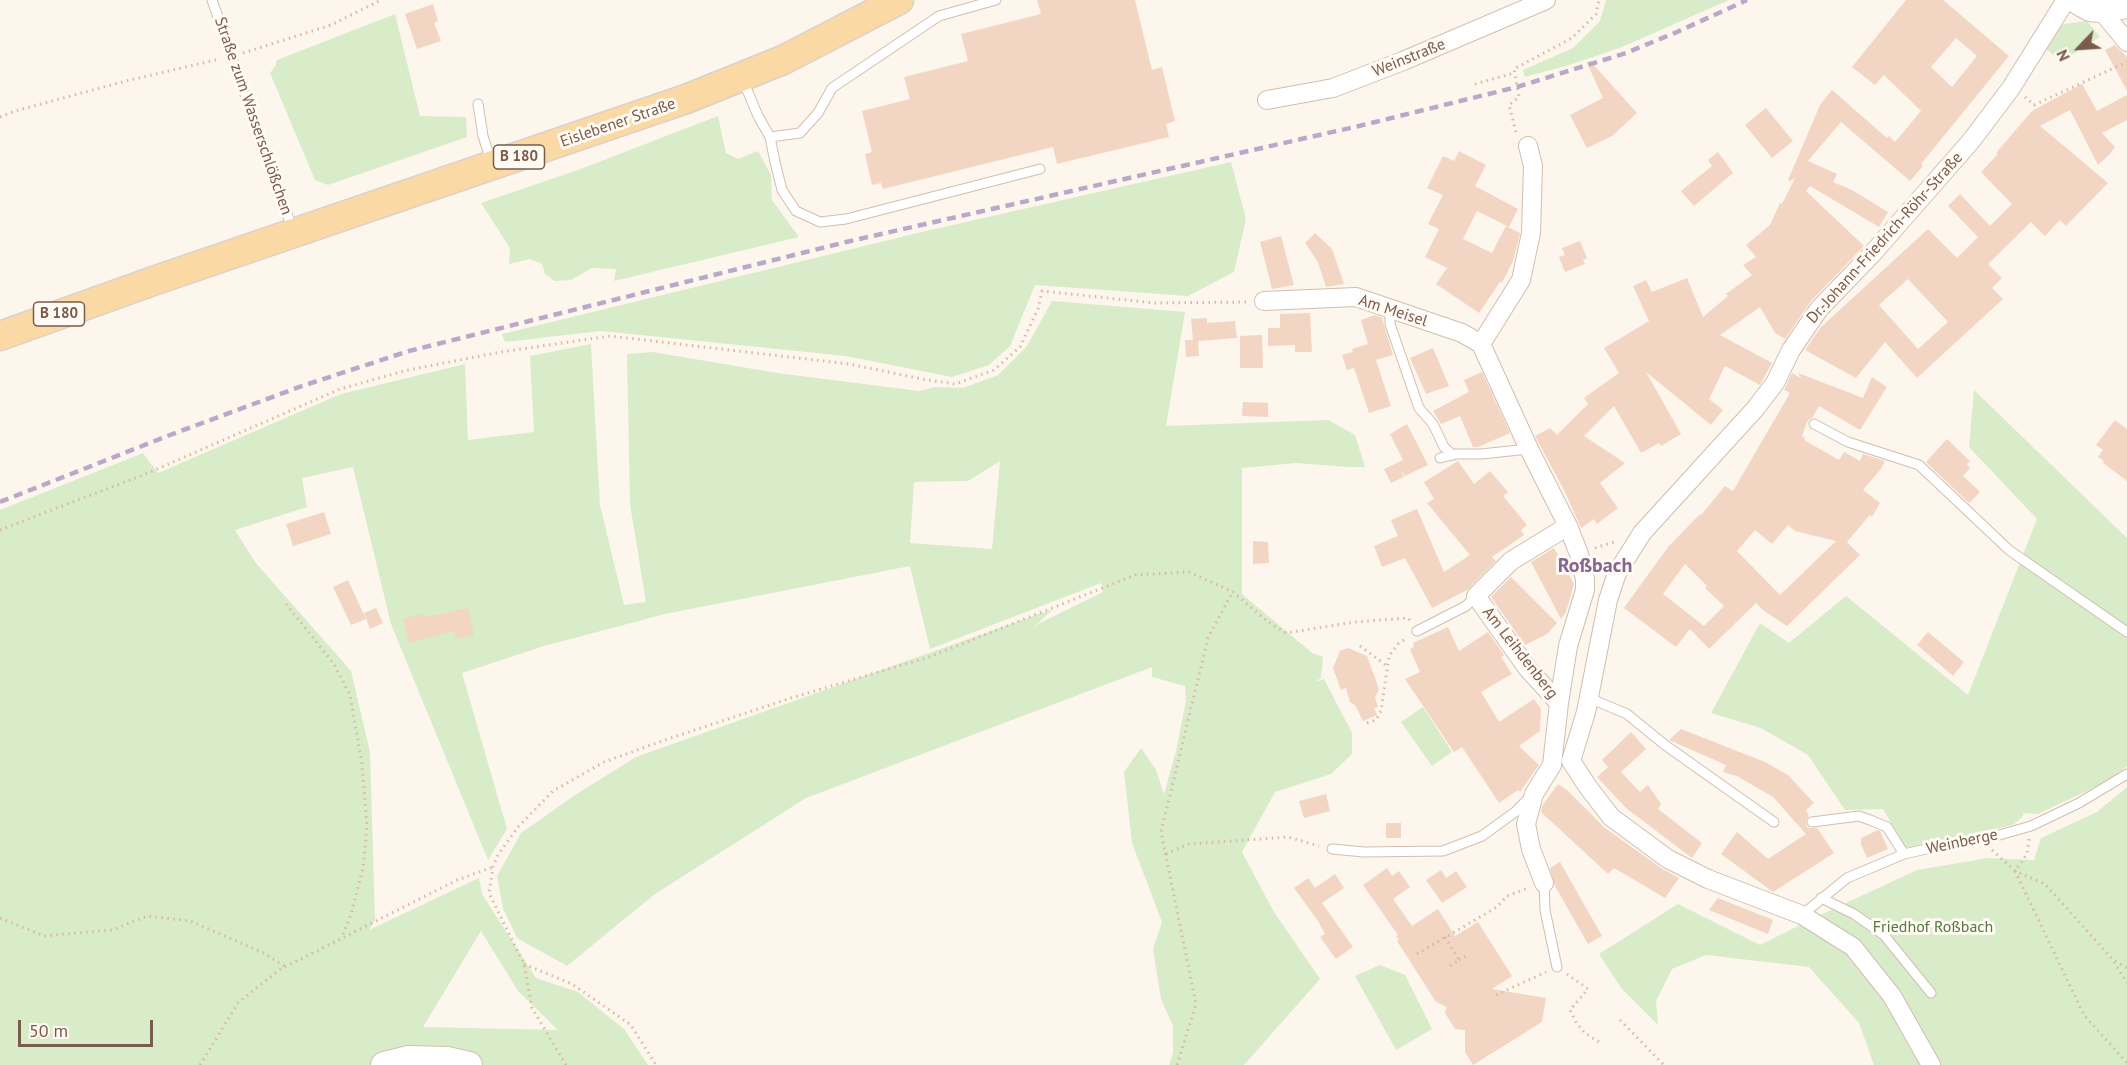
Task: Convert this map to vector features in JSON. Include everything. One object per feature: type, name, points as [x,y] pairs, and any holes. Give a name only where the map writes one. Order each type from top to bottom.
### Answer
[{"type":"main road","name":"Eislebener Straße","points":[[294,233],[621,123],[742,78],[825,40],[899,0]]},
{"type":"main road","name":"B 180","points":[[0,336],[294,233]]},
{"type":"street","name":"Weinstraße","points":[[1267,100],[1333,88],[1546,0]]},
{"type":"street","name":"Dr.-Johann-Friedrich-Röhr-Straße","points":[[1571,761],[1589,698],[1608,600],[1617,573],[1642,533],[1755,409],[1775,383],[1791,350],[1820,309],[1872,254],[1971,141],[2011,88],[2066,0]]},
{"type":"street","points":[[2076,0],[2091,8],[2100,9],[2127,5]]},
{"type":"street","points":[[2100,9],[2127,42]]},
{"type":"street","points":[[1528,146],[1533,166],[1531,233],[1521,280],[1482,344],[1529,449],[1568,526],[1579,554],[1585,579],[1585,590],[1568,646],[1558,703]]},
{"type":"street","name":"Am Meisel","points":[[1264,302],[1356,297],[1462,333],[1482,344]]},
{"type":"street","points":[[1476,596],[1511,561],[1568,526]]},
{"type":"street","name":"Am Leihdenberg","points":[[1476,596],[1528,669],[1558,703],[1552,765],[1534,794],[1526,824],[1531,849],[1544,883]]},
{"type":"street","points":[[1552,765],[1571,761],[1611,817],[1668,859],[1708,879],[1802,915],[1853,947],[1892,996],[1931,1065]]},
{"type":"street","points":[[384,1065],[408,1059],[447,1060],[469,1065]]},
{"type":"lane","name":"Straße zum Wasserschlößchen","points":[[212,0],[294,233]]},
{"type":"lane","points":[[770,137],[800,133],[818,113],[832,88],[939,16],[996,0]]},
{"type":"lane","points":[[742,78],[758,116],[770,137],[782,190],[796,211],[820,222],[846,219],[1040,169]]},
{"type":"lane","points":[[478,104],[483,136],[493,166]]},
{"type":"lane","points":[[1390,309],[1390,324],[1419,408],[1433,424],[1443,447],[1453,455]]},
{"type":"lane","points":[[1814,424],[1848,442],[1918,465],[2009,550],[2127,632]]},
{"type":"lane","points":[[1440,458],[1529,449]]},
{"type":"lane","points":[[1418,631],[1466,606],[1476,596]]},
{"type":"lane","points":[[1589,698],[1627,714],[1665,745],[1774,822]]},
{"type":"lane","name":"Weinberge","points":[[1802,915],[1847,878],[1904,854],[1996,836],[2031,826],[2079,803],[2127,774]]},
{"type":"lane","points":[[1332,849],[1364,852],[1443,851],[1482,836],[1515,812],[1534,794]]},
{"type":"lane","points":[[1812,822],[1859,816],[1887,827],[1904,854]]},
{"type":"lane","points":[[1544,883],[1545,910],[1557,967]]},
{"type":"lane","points":[[1821,898],[1854,914],[1884,935],[1931,993]]},
{"type":"path","points":[[0,117],[93,90],[232,56],[331,25],[381,0]]},
{"type":"path","points":[[1528,146],[1518,139],[1509,105],[1520,97],[1514,69],[1572,38],[1596,14],[1599,0]]},
{"type":"path","points":[[2011,88],[2034,105],[2127,62]]},
{"type":"path","points":[[1475,84],[1514,73]]},
{"type":"path","points":[[0,530],[167,465],[340,389],[408,370],[501,352],[610,336],[849,364],[922,380],[955,384],[994,370],[1020,347],[1038,309],[1042,291],[1155,303],[1264,302]]},
{"type":"path","points":[[1579,554],[1642,533]]},
{"type":"path","points":[[566,1065],[532,1008],[524,964],[489,893],[493,867],[498,855],[518,826],[553,792],[604,762],[791,698],[929,657],[1135,575],[1189,572],[1233,592],[1268,622],[1286,633],[1355,622],[1408,618],[1418,631]]},
{"type":"path","points":[[1177,1065],[1196,1004],[1161,832],[1208,638],[1233,592]]},
{"type":"path","points":[[286,604],[334,664],[350,695],[362,764],[367,826],[363,868],[351,914],[341,939]]},
{"type":"path","points":[[1366,723],[1376,720],[1382,711],[1389,656],[1398,644]]},
{"type":"path","points":[[1360,646],[1387,666]]},
{"type":"path","points":[[2015,872],[2027,854],[2031,826]]},
{"type":"path","points":[[1166,854],[1189,844],[1288,837],[1332,849]]},
{"type":"path","points":[[1958,842],[1995,851],[2015,872],[2084,1015],[2127,1063]]},
{"type":"path","points":[[200,1065],[238,1003],[286,967],[457,880],[493,867]]},
{"type":"path","points":[[2015,872],[2045,884],[2112,959],[2127,983]]},
{"type":"path","points":[[1418,954],[1497,908],[1507,896],[1544,883]]},
{"type":"path","points":[[0,918],[44,936],[112,930],[147,916],[190,921],[262,952],[286,967]]},
{"type":"path","points":[[1445,938],[1459,960]]},
{"type":"path","points":[[1450,966],[1469,954]]},
{"type":"path","points":[[2112,959],[2127,968]]},
{"type":"path","points":[[524,964],[572,984],[631,1025],[656,1065]]},
{"type":"path","points":[[1557,967],[1588,989],[1569,1011],[1585,1034],[1602,1044]]},
{"type":"path","points":[[1496,995],[1532,979]]},
{"type":"path","points":[[1620,1020],[1664,1065]]},
{"type":"green space","points":[[1606,0],[1729,0],[1622,47],[1525,77],[1523,70],[1573,48],[1600,21]]},
{"type":"green space","points":[[395,14],[420,116],[466,117],[467,137],[328,185],[315,180],[270,73],[277,60]]},
{"type":"green space","points":[[2087,21],[2100,37],[2062,61],[2046,49],[2054,31],[2064,24]]},
{"type":"green space","points":[[718,116],[726,153],[738,159],[758,151],[771,175],[772,200],[799,237],[614,281],[616,269],[592,268],[571,280],[555,281],[545,274],[542,264],[530,259],[509,264],[510,248],[481,203],[578,170]]},
{"type":"green space","points":[[1231,162],[1246,219],[1234,272],[1188,296],[1035,285],[1010,346],[989,365],[952,377],[846,356],[601,331],[505,342],[502,334],[926,231]]},
{"type":"green space","points":[[1052,301],[1185,312],[1166,426],[1328,420],[1355,435],[1365,467],[1296,463],[1242,468],[1242,594],[1312,653],[1323,657],[1321,678],[1315,682],[1324,679],[1352,733],[1352,754],[1331,774],[1275,792],[1242,852],[1274,912],[1320,979],[1244,1065],[1169,1065],[1173,1053],[1173,1026],[1161,999],[1153,949],[1162,922],[1132,843],[1124,772],[1141,748],[1156,770],[1164,794],[1186,701],[1185,686],[1152,677],[1152,667],[806,798],[655,894],[567,966],[517,938],[503,908],[497,876],[521,833],[575,795],[636,757],[1053,609],[1030,631],[1040,623],[1103,592],[1101,583],[930,649],[910,566],[665,614],[544,646],[462,673],[507,829],[488,860],[391,624],[353,467],[302,478],[307,507],[235,530],[255,562],[351,671],[370,752],[375,920],[369,930],[479,878],[482,894],[536,978],[578,992],[624,1029],[648,1065],[0,1065],[0,510],[143,453],[158,473],[341,394],[465,364],[468,440],[534,432],[530,356],[591,344],[600,505],[624,605],[646,602],[630,504],[627,354],[653,352],[777,373],[919,391],[935,387],[963,388],[998,375],[1027,346]],"holes":[[[1000,461],[992,549],[910,543],[914,482],[968,481]],[[481,931],[518,991],[558,1030],[423,1027]]]},
{"type":"green space","points":[[1974,390],[2127,538],[2127,766],[2095,787],[2038,814],[2023,813],[2023,816],[2013,825],[1906,848],[1883,809],[1845,810],[1808,755],[1761,728],[1711,713],[1760,623],[1789,643],[1846,596],[1968,695],[2037,519],[1969,447]]},
{"type":"green space","points":[[1423,707],[1452,752],[1432,766],[1401,722]]},
{"type":"green space","name":"Friedhof Roßbach","points":[[2127,787],[2127,1065],[1935,1065],[1906,1010],[1816,917],[1917,870],[1988,858],[2034,860],[2041,838],[2097,812]]},
{"type":"green space","points":[[1678,904],[1760,945],[1806,922],[1848,951],[1886,997],[1924,1065],[1874,1065],[1859,1023],[1809,967],[1706,955],[1672,969],[1656,1001],[1658,1025],[1621,988],[1599,954]]},
{"type":"green space","points":[[1380,965],[1405,975],[1432,1029],[1396,1050],[1355,976]]},
{"type":"building","points":[[1037,0],[1135,0],[1152,70],[1162,67],[1175,121],[1166,124],[1169,137],[1057,164],[1053,147],[883,189],[881,183],[872,185],[865,154],[872,152],[862,111],[910,99],[904,77],[968,61],[961,34],[1041,14]]},
{"type":"building","points":[[1906,0],[1943,0],[2009,56],[1921,164],[1923,166],[1910,181],[1841,122],[1808,161],[1837,174],[1833,182],[1852,190],[1888,212],[1879,227],[1810,186],[1806,191],[1864,246],[1811,301],[1785,339],[1775,333],[1760,307],[1720,335],[1772,363],[1760,385],[1725,366],[1709,399],[1723,410],[1711,425],[1646,372],[1681,434],[1661,446],[1659,443],[1641,453],[1614,406],[1584,436],[1625,463],[1600,483],[1618,508],[1597,524],[1594,519],[1581,528],[1535,436],[1550,428],[1557,435],[1588,404],[1584,398],[1619,373],[1604,348],[1649,321],[1633,286],[1646,280],[1652,292],[1687,278],[1703,317],[1728,296],[1726,294],[1752,275],[1743,265],[1756,257],[1746,245],[1770,225],[1780,203],[1782,204],[1795,178],[1788,180],[1820,105],[1832,90],[1887,138],[1889,136],[1895,142],[1921,111],[1884,75],[1875,85],[1852,67]],"holes":[[[1956,38],[1977,56],[1952,87],[1931,67]]]},
{"type":"building","points":[[433,4],[438,21],[434,23],[441,41],[417,49],[405,14]]},
{"type":"building","points":[[2115,45],[2127,57],[2127,91],[2105,50]]},
{"type":"building","points":[[1590,61],[1637,113],[1612,136],[1587,148],[1570,115],[1603,98],[1587,63]]},
{"type":"building","points":[[2082,84],[2097,111],[2127,95],[2127,120],[2102,133],[2115,147],[2098,165],[2070,110],[2040,126],[2108,183],[2066,226],[2060,220],[2045,236],[2031,222],[1988,264],[2002,278],[1992,288],[2003,299],[1917,378],[1885,342],[1856,378],[1805,350],[1821,327],[1928,229],[1957,258],[1978,237],[1948,206],[1960,194],[1990,226],[2012,204],[1981,172],[2032,111]],"holes":[[[1908,279],[1948,322],[1918,349],[1879,305]]]},
{"type":"building","points":[[1766,108],[1793,141],[1772,158],[1745,125]]},
{"type":"building","points":[[1459,151],[1486,165],[1475,186],[1518,209],[1509,227],[1477,211],[1463,239],[1492,253],[1506,226],[1520,233],[1513,261],[1502,283],[1500,282],[1479,313],[1436,284],[1447,268],[1425,257],[1439,229],[1428,224],[1443,195],[1427,188],[1443,156],[1454,161]]},
{"type":"building","points":[[1718,152],[1733,173],[1694,206],[1681,191],[1712,166],[1708,160]]},
{"type":"building","points":[[1315,233],[1332,249],[1344,284],[1326,287],[1318,262],[1305,243]]},
{"type":"building","points":[[1281,236],[1294,285],[1272,289],[1260,242]]},
{"type":"building","points":[[1580,241],[1587,258],[1583,260],[1585,264],[1565,272],[1559,257],[1565,255],[1562,248]]},
{"type":"building","points":[[1310,313],[1312,352],[1295,352],[1295,345],[1268,346],[1268,328],[1280,328],[1280,314]]},
{"type":"building","points":[[1375,315],[1382,318],[1393,355],[1376,360],[1391,406],[1369,413],[1354,368],[1347,370],[1342,355],[1368,344],[1361,320]]},
{"type":"building","points":[[1207,318],[1207,323],[1235,321],[1237,338],[1198,341],[1199,356],[1186,357],[1185,340],[1193,340],[1191,319]]},
{"type":"building","points":[[1262,335],[1263,368],[1240,368],[1240,336]]},
{"type":"building","points":[[1433,348],[1449,386],[1426,394],[1410,358]]},
{"type":"building","points":[[1482,372],[1510,433],[1473,447],[1460,416],[1441,424],[1433,411],[1469,392],[1464,380]]},
{"type":"building","points":[[1792,373],[1801,378],[1798,373],[1863,398],[1872,377],[1887,387],[1860,430],[1819,406],[1812,418],[1808,420],[1802,436],[1804,440],[1839,460],[1844,452],[1860,461],[1863,454],[1885,461],[1863,490],[1880,503],[1872,517],[1870,515],[1847,542],[1860,555],[1787,626],[1756,603],[1709,649],[1690,629],[1676,647],[1624,608],[1668,547],[1701,515],[1725,486],[1733,491],[1790,393],[1784,390]],"holes":[[[1788,525],[1795,531],[1836,541],[1780,595],[1737,551],[1755,530],[1772,544]],[[1685,564],[1724,606],[1704,626],[1663,594]]]},
{"type":"building","points":[[1243,402],[1268,403],[1268,417],[1242,416]]},
{"type":"building","points":[[2115,420],[2127,429],[2127,481],[2098,457],[2103,450],[2096,445]]},
{"type":"building","points":[[1407,424],[1428,465],[1405,476],[1401,470],[1404,477],[1391,483],[1384,469],[1403,460],[1390,434]]},
{"type":"building","points":[[1947,439],[1970,461],[1967,464],[1970,468],[1963,476],[1980,492],[1969,503],[1926,462]]},
{"type":"building","points":[[1458,461],[1474,484],[1490,471],[1508,492],[1503,496],[1527,525],[1521,530],[1524,535],[1492,557],[1496,561],[1467,590],[1432,608],[1405,558],[1382,567],[1374,546],[1398,536],[1391,520],[1417,509],[1444,572],[1470,555],[1427,503],[1434,499],[1424,482]]},
{"type":"building","points":[[324,512],[331,534],[293,546],[286,524]]},
{"type":"building","points":[[1253,541],[1268,542],[1269,563],[1253,564]]},
{"type":"building","points":[[1554,548],[1574,584],[1566,612],[1561,619],[1531,562]]},
{"type":"building","points":[[1511,577],[1557,623],[1547,634],[1525,645],[1491,597]]},
{"type":"building","points":[[348,580],[366,619],[351,625],[333,587]]},
{"type":"building","points":[[376,608],[383,623],[370,629],[364,613]]},
{"type":"building","points":[[468,608],[474,635],[456,639],[454,631],[409,643],[403,619],[424,613],[425,617]]},
{"type":"building","points":[[1448,627],[1459,651],[1488,632],[1504,655],[1501,657],[1512,674],[1481,692],[1499,722],[1534,699],[1541,709],[1540,731],[1519,746],[1539,765],[1520,792],[1518,790],[1499,803],[1462,747],[1454,752],[1405,679],[1420,672],[1410,649],[1414,647],[1413,643]]},
{"type":"building","points":[[1928,632],[1964,662],[1953,676],[1917,645]]},
{"type":"building","points":[[1348,648],[1367,656],[1379,689],[1375,698],[1378,707],[1374,708],[1377,715],[1363,721],[1355,705],[1350,702],[1346,688],[1341,690],[1333,668],[1340,651]]},
{"type":"building","points":[[1681,729],[1765,762],[1788,775],[1814,803],[1806,810],[1809,816],[1806,826],[1817,828],[1834,853],[1773,892],[1721,854],[1737,832],[1768,859],[1806,834],[1773,797],[1737,776],[1723,772],[1726,765],[1669,740]]},
{"type":"building","points":[[1631,732],[1646,749],[1621,772],[1640,792],[1648,785],[1661,804],[1658,809],[1702,843],[1692,858],[1626,808],[1597,777],[1608,767],[1602,760]]},
{"type":"building","points":[[1558,784],[1605,828],[1679,878],[1665,898],[1614,868],[1608,874],[1541,812],[1542,806]]},
{"type":"building","points":[[1326,794],[1330,811],[1304,818],[1299,801]]},
{"type":"building","points":[[1386,823],[1401,823],[1401,838],[1386,838]]},
{"type":"building","points":[[1878,830],[1888,849],[1867,858],[1861,838]]},
{"type":"building","points":[[1560,862],[1602,936],[1588,944],[1555,886],[1550,868]]},
{"type":"building","points":[[1387,868],[1392,876],[1399,871],[1410,887],[1393,899],[1412,926],[1438,909],[1455,936],[1478,922],[1512,976],[1492,989],[1546,998],[1542,1022],[1473,1065],[1465,1052],[1465,1030],[1455,1029],[1445,1013],[1447,1007],[1436,1002],[1397,941],[1399,940],[1396,936],[1398,935],[1363,885]]},
{"type":"building","points":[[1441,870],[1446,878],[1456,871],[1467,887],[1442,903],[1426,880]]},
{"type":"building","points":[[1335,874],[1344,888],[1322,903],[1353,947],[1336,959],[1320,937],[1325,934],[1318,921],[1294,888],[1308,878],[1315,888]]},
{"type":"building","points":[[1718,898],[1773,920],[1768,934],[1709,910]]},
{"type":"railway","points":[[0,502],[302,386],[409,351],[846,242],[1359,126],[1517,87],[1626,53],[1747,0]]},
{"type":"district","name":"Roßbach","points":[[1595,566]]}]
